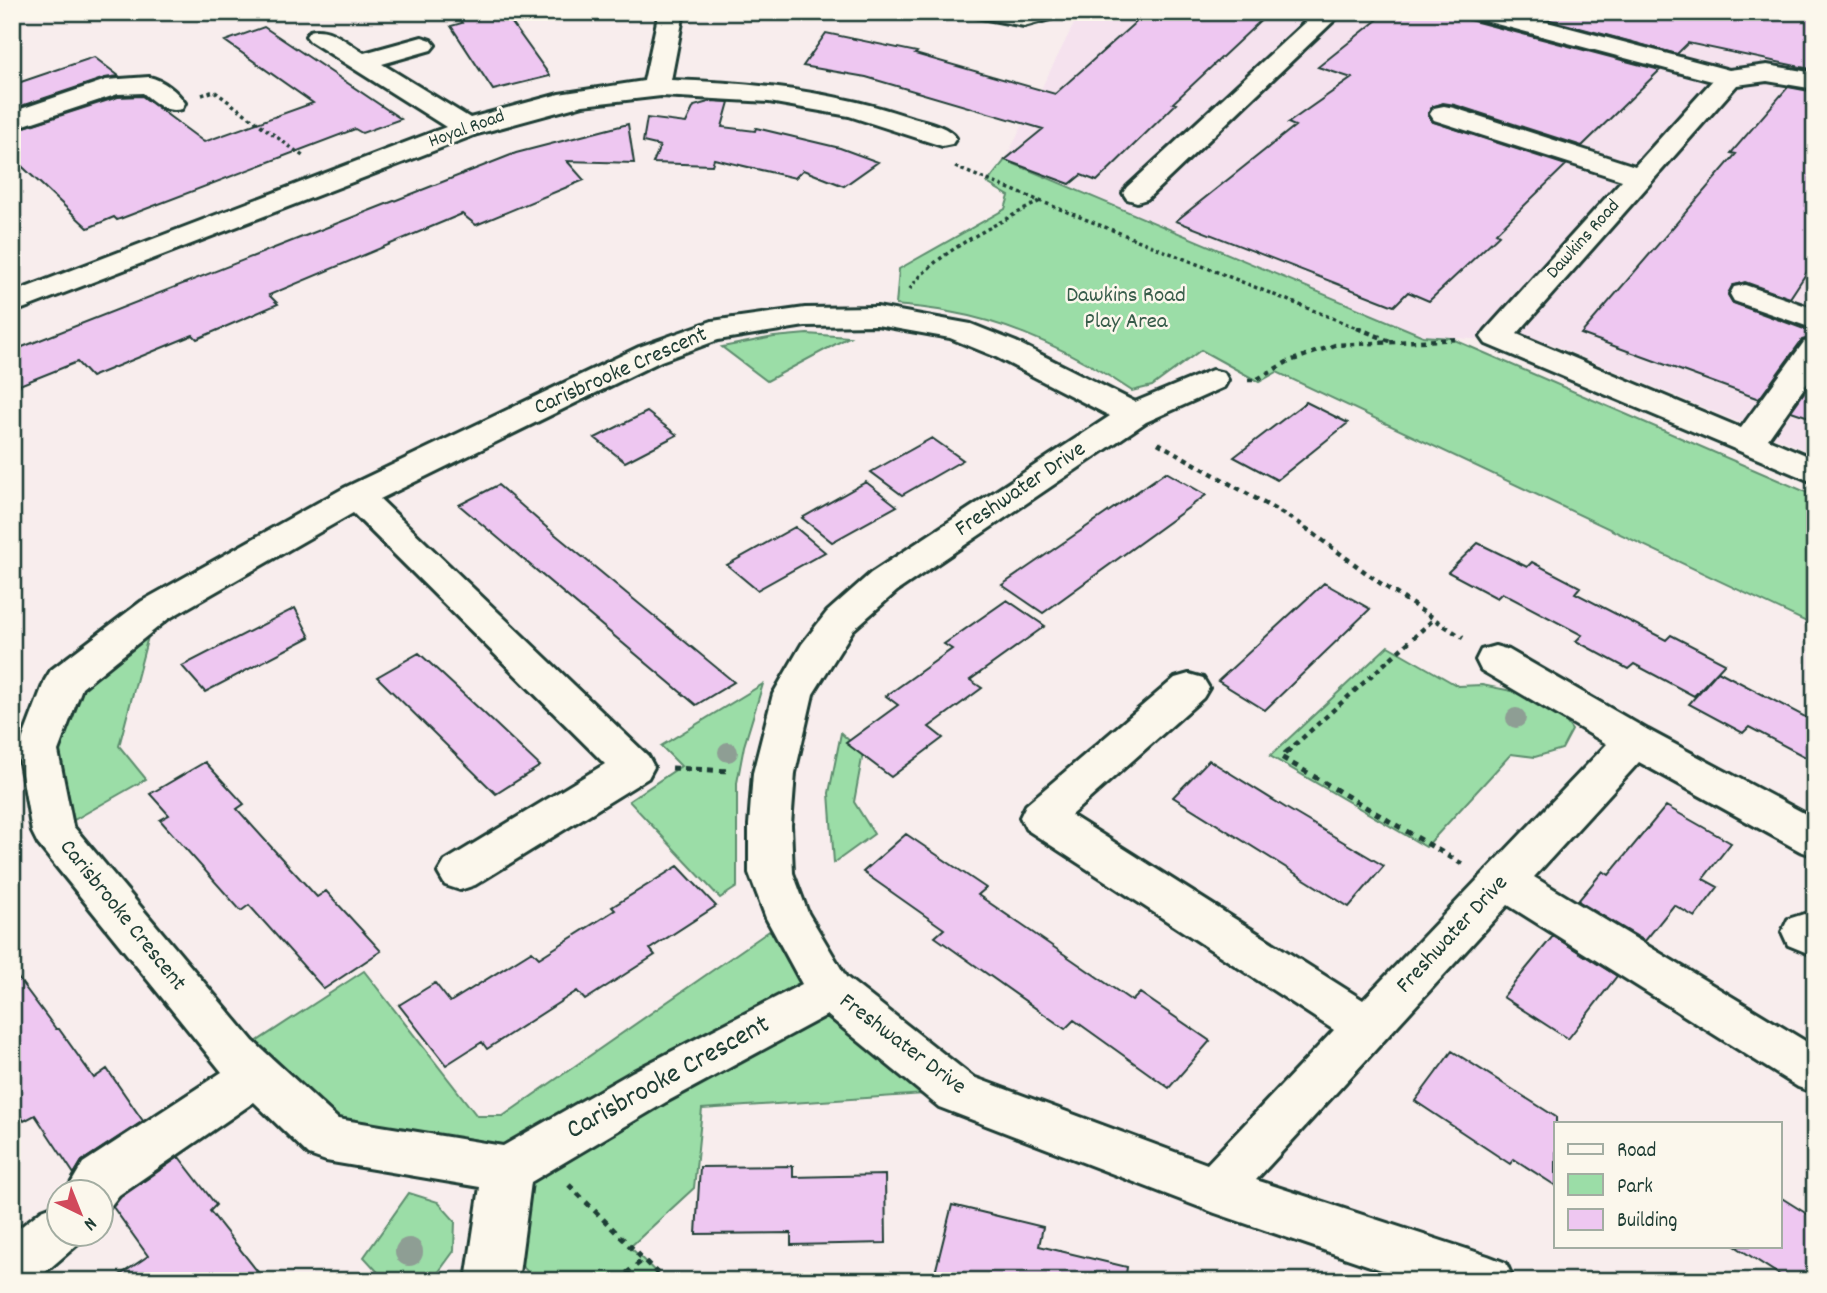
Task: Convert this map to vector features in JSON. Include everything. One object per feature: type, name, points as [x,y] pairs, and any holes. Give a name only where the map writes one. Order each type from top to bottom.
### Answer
[{"type":"street","points":[[656,88],[672,12]]},
{"type":"street","points":[[985,12],[1024,18],[1048,12]]},
{"type":"street","points":[[1137,192],[1331,12]]},
{"type":"street","points":[[1479,12],[1729,78],[1768,73],[1815,81]]},
{"type":"street","points":[[319,36],[467,128]]},
{"type":"street","points":[[362,61],[422,45]]},
{"type":"street","name":"Dawkins Road","points":[[1497,337],[1729,78]]},
{"type":"street","points":[[12,121],[115,86],[149,85],[172,103]]},
{"type":"street","name":"Hoyal Road","points":[[12,304],[336,181],[467,128],[533,108],[601,94],[656,88],[744,91],[829,100],[897,119],[942,138]]},
{"type":"street","points":[[1444,114],[1640,177]]},
{"type":"street","points":[[1745,293],[1815,320]]},
{"type":"street","name":"Carisbrooke Crescent","points":[[830,991],[649,1087],[523,1161],[326,1139],[236,1055],[53,832],[38,751],[65,680],[155,610],[356,496],[650,354],[712,331],[805,317],[877,316],[960,331],[983,340],[1128,419]]},
{"type":"street","points":[[1497,337],[1815,471]]},
{"type":"street","points":[[1748,443],[1815,349]]},
{"type":"street","name":"Freshwater Drive","points":[[1212,380],[1128,419],[884,582],[841,621],[816,654],[793,694],[774,773],[771,873],[788,918],[830,991],[956,1092],[1215,1190],[1488,1281]]},
{"type":"street","points":[[356,496],[633,767],[460,873]]},
{"type":"street","points":[[1495,660],[1634,741],[1815,839]]},
{"type":"street","points":[[1189,688],[1041,817],[1367,1027]]},
{"type":"street","name":"Freshwater Drive","points":[[1215,1190],[1634,741]]},
{"type":"street","points":[[1501,882],[1815,1072]]},
{"type":"street","points":[[102,1178],[257,1074]]},
{"type":"street","points":[[492,1281],[523,1161]]},
{"type":"street","points":[[12,1267],[46,1239]]},
{"type":"path","points":[[172,103],[214,91],[336,181]]},
{"type":"path","points":[[942,138],[953,166],[1390,341]]},
{"type":"path","points":[[901,320],[912,281],[947,255],[1040,201]]},
{"type":"path","points":[[1212,380],[1256,380],[1287,362],[1335,345],[1497,337]]},
{"type":"path","points":[[1128,419],[1298,523],[1495,660]]},
{"type":"path","points":[[1434,619],[1281,757],[1501,882]]},
{"type":"path","points":[[633,767],[774,773]]},
{"type":"path","points":[[523,1161],[644,1259],[665,1281]]},
{"type":"path","points":[[617,1281],[644,1259]]},
{"type":"shaded area","points":[[1080,12],[1815,12],[1815,454],[1551,344],[1424,336],[1005,160]]},
{"type":"green space","name":"Dawkins Road Play Area","points":[[1005,160],[1423,336],[1450,338],[1815,496],[1815,626],[1277,372],[1259,382],[1201,350],[1152,386],[1132,391],[1068,353],[1021,332],[973,317],[896,305],[899,269],[1005,209],[1009,196],[987,183]]},
{"type":"green space","points":[[807,334],[849,337],[767,381],[722,347],[774,337]]},
{"type":"green space","points":[[155,610],[119,746],[146,779],[53,832],[38,751],[65,680]]},
{"type":"green space","points":[[1388,646],[1458,686],[1482,685],[1537,696],[1557,710],[1572,730],[1562,749],[1535,757],[1511,754],[1426,847],[1270,756]]},
{"type":"green space","points":[[763,684],[744,746],[737,783],[737,887],[720,898],[629,801],[681,766],[661,746]]},
{"type":"green space","points":[[841,733],[863,753],[854,802],[874,834],[834,863],[829,793]]},
{"type":"green space","points":[[788,918],[956,1092],[702,1109],[694,1188],[630,1247],[665,1281],[535,1281],[498,1236],[508,1169],[326,1139],[236,1055],[364,971],[477,1116],[503,1116]]},
{"type":"green space","points":[[409,1193],[438,1202],[455,1221],[454,1251],[432,1281],[386,1281],[364,1257]]},
{"type":"building","points":[[455,12],[504,12],[550,76],[493,90],[451,26],[462,23]]},
{"type":"building","points":[[1147,12],[1270,12],[1173,103],[1176,104],[1097,181],[1081,175],[1070,184],[1005,160],[1043,129],[866,77],[803,66],[826,33],[917,52],[915,54],[1055,94]]},
{"type":"building","points":[[1387,12],[1465,12],[1469,20],[1660,70],[1582,146],[1455,105],[1443,103],[1432,107],[1428,115],[1433,122],[1566,165],[1496,233],[1499,235],[1429,301],[1408,292],[1394,306],[1176,221],[1295,126],[1288,123],[1352,78],[1318,67]]},
{"type":"building","points":[[1520,12],[1815,12],[1815,70],[1688,43],[1677,54]]},
{"type":"building","points":[[264,27],[401,119],[362,133],[355,129],[117,220],[114,217],[88,228],[12,157],[12,131],[118,97],[142,96],[204,142],[313,103],[225,41]]},
{"type":"building","points":[[94,57],[119,76],[105,78],[12,109],[12,85]]},
{"type":"building","points":[[1788,87],[1815,92],[1815,260],[1790,298],[1745,282],[1732,286],[1728,295],[1733,303],[1815,333],[1815,337],[1802,340],[1759,399],[1581,334],[1736,154],[1731,153]]},
{"type":"building","points":[[712,101],[729,102],[722,127],[755,131],[756,128],[840,148],[878,162],[844,186],[803,170],[795,178],[714,159],[712,165],[653,163],[660,146],[643,142],[647,118],[686,123],[694,106]]},
{"type":"building","points":[[628,124],[634,163],[567,161],[584,180],[476,225],[462,214],[269,295],[278,304],[197,339],[193,335],[91,377],[77,362],[12,388],[12,351],[516,153]]},
{"type":"building","points":[[1815,377],[1815,419],[1791,411]]},
{"type":"building","points":[[1306,402],[1348,423],[1277,480],[1234,457]]},
{"type":"building","points":[[647,412],[677,435],[625,462],[595,438]]},
{"type":"building","points":[[932,438],[963,460],[902,495],[871,472]]},
{"type":"building","points":[[1166,472],[1206,495],[1043,613],[1002,585]]},
{"type":"building","points":[[866,482],[897,506],[832,542],[802,518]]},
{"type":"building","points":[[498,485],[734,682],[696,705],[459,505]]},
{"type":"building","points":[[795,527],[825,552],[757,590],[727,565]]},
{"type":"building","points":[[1478,543],[1527,567],[1532,562],[1580,587],[1575,593],[1666,640],[1671,635],[1725,663],[1694,696],[1634,664],[1628,669],[1576,641],[1582,635],[1502,593],[1497,598],[1448,572]]},
{"type":"building","points":[[1324,583],[1370,609],[1265,710],[1218,681]]},
{"type":"building","points":[[1007,600],[1045,626],[970,680],[982,688],[929,727],[943,738],[891,777],[846,743],[898,705],[886,696],[952,649],[944,644]]},
{"type":"building","points":[[295,608],[310,637],[205,692],[182,666]]},
{"type":"building","points":[[419,653],[540,766],[496,794],[377,677]]},
{"type":"building","points":[[1718,671],[1815,722],[1815,762],[1749,727],[1743,733],[1689,704]]},
{"type":"building","points":[[1209,760],[1384,866],[1349,907],[1173,797]]},
{"type":"building","points":[[205,762],[244,804],[237,809],[317,897],[326,891],[381,951],[324,989],[249,905],[241,911],[160,820],[169,815],[150,794]]},
{"type":"building","points":[[1666,806],[1731,843],[1703,879],[1718,887],[1695,917],[1674,905],[1645,941],[1578,901],[1603,871],[1609,875]]},
{"type":"building","points":[[906,834],[986,888],[978,895],[1132,1001],[1140,993],[1210,1041],[1169,1088],[1074,1020],[1065,1029],[935,937],[944,929],[863,872]]},
{"type":"building","points":[[678,866],[716,906],[650,949],[655,955],[585,1000],[577,991],[487,1049],[482,1042],[446,1065],[399,1005],[435,983],[450,1002],[532,951],[539,958],[615,910],[612,907]]},
{"type":"building","points":[[1553,936],[1617,976],[1568,1039],[1503,997]]},
{"type":"building","points":[[12,970],[94,1078],[107,1069],[143,1121],[82,1161],[74,1174],[35,1115],[24,1121],[12,1103]]},
{"type":"building","points":[[1452,1051],[1556,1117],[1554,1185],[1514,1159],[1510,1164],[1415,1101]]},
{"type":"building","points":[[179,1157],[216,1205],[210,1211],[265,1281],[111,1281],[148,1256],[116,1211],[116,1203]]},
{"type":"building","points":[[793,1166],[793,1177],[885,1175],[886,1243],[791,1245],[791,1233],[696,1234],[700,1167]]},
{"type":"building","points":[[1782,1198],[1815,1219],[1815,1281],[1789,1281],[1738,1248],[1782,1248]]},
{"type":"building","points":[[952,1205],[1043,1227],[1039,1246],[1127,1267],[1125,1281],[968,1281],[935,1273]]}]
